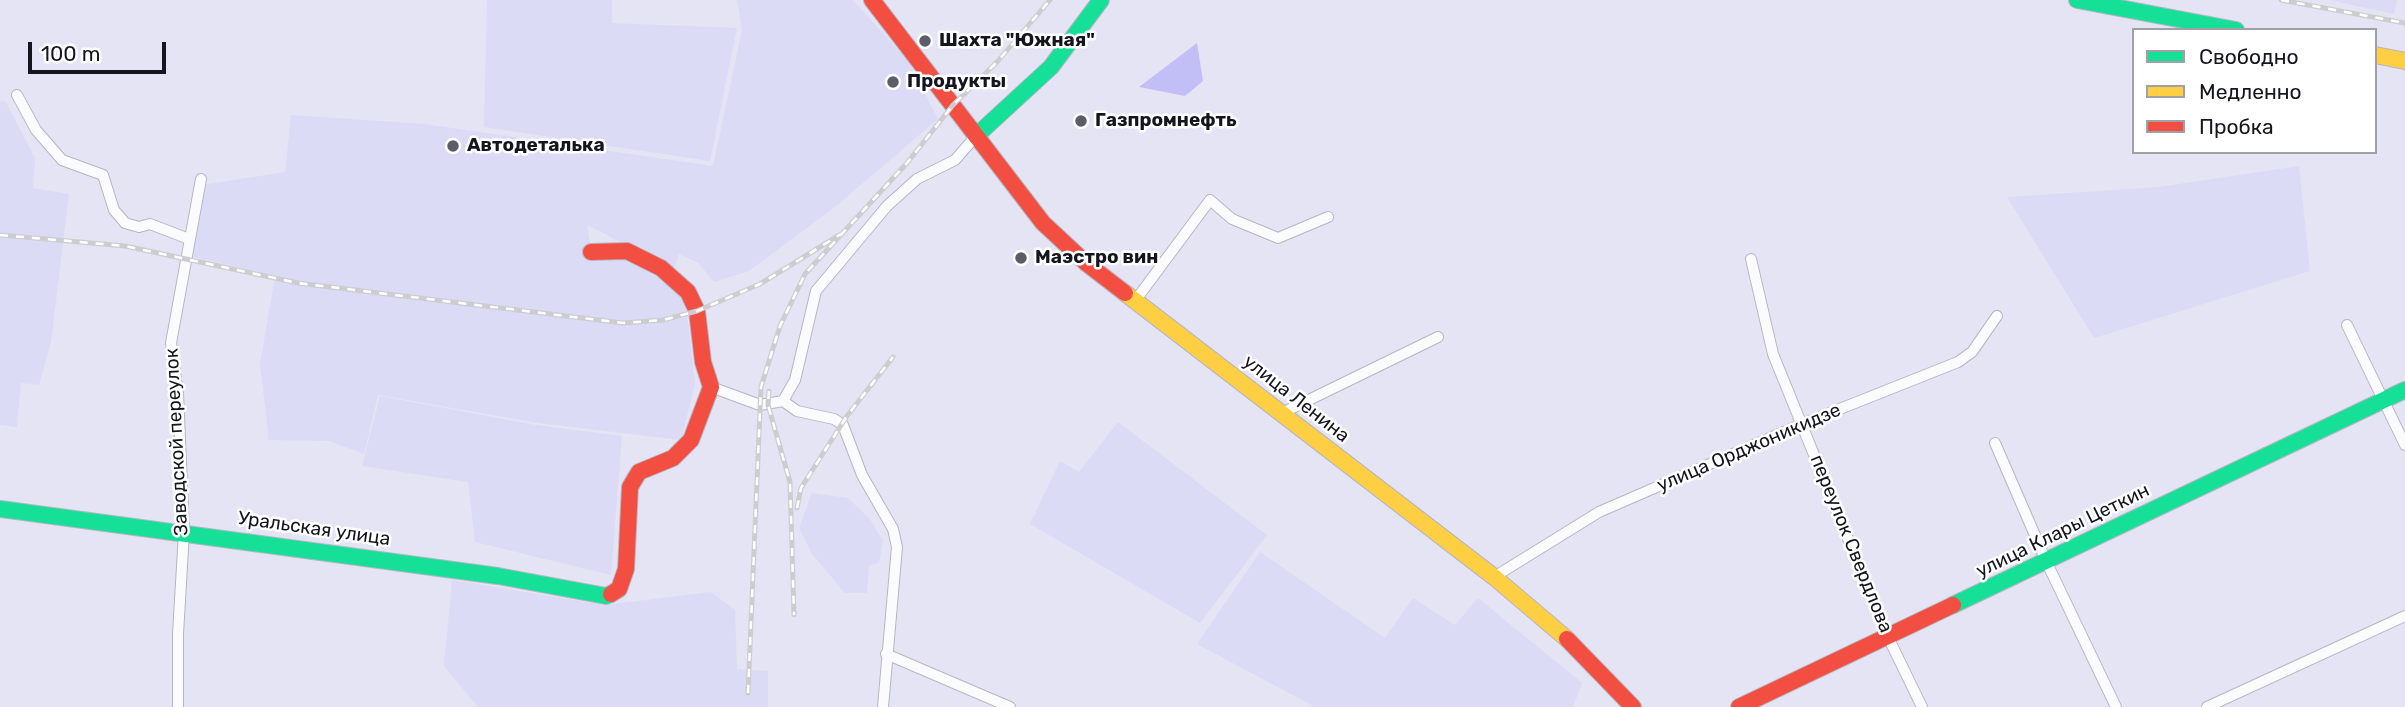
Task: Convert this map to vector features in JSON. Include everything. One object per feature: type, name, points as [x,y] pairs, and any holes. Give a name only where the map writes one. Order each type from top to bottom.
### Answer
[{"type":"street","name":"улица Ленина","points":[[872,0],[1043,223],[1086,263],[1494,577],[1583,652],[1633,707]]},
{"type":"street","points":[[783,401],[795,380],[816,291],[887,206],[917,179],[955,160],[976,136],[1051,67],[1101,0]]},
{"type":"street","points":[[2077,0],[2225,28]]},
{"type":"street","points":[[2377,55],[2405,61]]},
{"type":"street","points":[[17,94],[36,130],[62,160],[103,175],[114,209],[125,223],[139,227],[150,224],[189,239]]},
{"type":"street","name":"Заводской переулок","points":[[178,707],[178,634],[184,532],[178,393],[171,343],[201,179]]},
{"type":"street","points":[[1135,301],[1210,200],[1233,219],[1278,238],[1328,217]]},
{"type":"street","points":[[591,252],[627,251],[661,268],[688,292],[697,312],[703,362],[711,387],[760,405],[783,401],[797,411],[834,419],[843,425],[862,475],[893,529],[897,547],[883,707]]},
{"type":"street","name":"переулок Свердлова","points":[[1751,259],[1773,354],[1888,637],[1922,707]]},
{"type":"street","name":"улица Орджоникидзе","points":[[1494,577],[1599,512],[1802,424],[1958,362],[1972,352],[1997,316]]},
{"type":"street","points":[[2347,325],[2405,444]]},
{"type":"street","points":[[1280,414],[1438,337]]},
{"type":"street","name":"Уральская улица","points":[[0,509],[498,576],[606,596],[620,589],[626,569],[630,486],[639,472],[673,458],[691,440],[711,387]]},
{"type":"street","name":"улица Клары Цеткин","points":[[1739,707],[2047,563],[2405,390]]},
{"type":"street","points":[[1995,443],[2047,563],[2116,707]]},
{"type":"street","points":[[2207,707],[2405,616]]},
{"type":"street","points":[[886,654],[1010,707]]},
{"type":"shaded area","points":[[487,0],[612,0],[612,23],[737,28],[710,161],[484,127]]},
{"type":"shaded area","points":[[737,0],[853,0],[909,62],[938,119],[835,207],[749,271],[714,282],[698,263],[679,254],[674,269],[587,225],[593,261],[631,260],[676,290],[686,306],[695,384],[681,440],[538,423],[378,395],[364,454],[329,441],[269,440],[260,364],[275,276],[190,256],[202,185],[285,172],[291,115],[425,124],[713,166],[742,30]]},
{"type":"shaded area","points":[[2329,0],[2397,0],[2394,14]]},
{"type":"shaded area","points":[[1197,43],[1203,81],[1185,96],[1139,87]]},
{"type":"shaded area","points":[[0,101],[6,102],[35,158],[33,188],[69,194],[51,342],[39,385],[21,383],[17,427],[0,425]]},
{"type":"shaded area","points":[[2299,166],[2310,271],[2094,338],[2007,197],[2159,187]]},
{"type":"shaded area","points":[[380,396],[536,425],[622,436],[611,575],[475,542],[468,482],[362,466]]},
{"type":"shaded area","points":[[1118,422],[1267,535],[1200,623],[1030,524],[1060,461],[1079,472]]},
{"type":"shaded area","points":[[812,493],[848,498],[870,519],[883,541],[879,563],[869,565],[867,593],[845,593],[812,554],[799,528]]},
{"type":"shaded area","points":[[1260,552],[1385,638],[1413,598],[1455,625],[1478,598],[1582,683],[1573,707],[1315,707],[1197,644]]},
{"type":"shaded area","points":[[452,580],[605,605],[711,592],[735,610],[737,669],[768,671],[768,707],[478,707],[444,666]]},
{"type":"railway","points":[[748,693],[761,387],[780,326],[805,274],[907,163],[953,105],[998,61],[1050,0]]},
{"type":"railway","points":[[2281,0],[2405,23]]},
{"type":"railway","points":[[0,235],[125,246],[298,283],[623,323],[663,320],[697,311],[760,284],[841,234]]},
{"type":"railway","points":[[797,508],[801,488],[847,416],[893,357]]},
{"type":"railway","points":[[769,391],[768,405],[790,482],[794,615]]},
{"type":"traffic: fast","points":[[976,136],[1051,67],[1101,0]]},
{"type":"traffic: fast","points":[[2077,0],[2225,28]]},
{"type":"traffic: fast","points":[[1953,605],[2405,390]]},
{"type":"traffic: fast","points":[[0,509],[498,576],[606,596],[611,594]]},
{"type":"traffic: slow","points":[[2377,55],[2405,61]]},
{"type":"traffic: slow","points":[[1125,293],[1494,577],[1567,639]]},
{"type":"traffic: jam","points":[[872,0],[1043,223],[1086,263],[1125,293]]},
{"type":"traffic: jam","points":[[591,252],[627,251],[661,268],[688,292],[697,311],[703,362],[711,387],[691,440],[673,458],[639,472],[630,487],[626,569],[619,589],[611,594]]},
{"type":"traffic: jam","points":[[1739,707],[1953,605]]},
{"type":"traffic: jam","points":[[1567,639],[1633,707]]},
{"type":"place","name":"Шахта \"Южная\"","points":[[925,41]]},
{"type":"place","name":"Продукты","points":[[893,82]]},
{"type":"place","name":"Газпромнефть","points":[[1081,121]]},
{"type":"place","name":"Автодеталька","points":[[453,146]]},
{"type":"place","name":"Маэстро вин","points":[[1021,258]]}]
